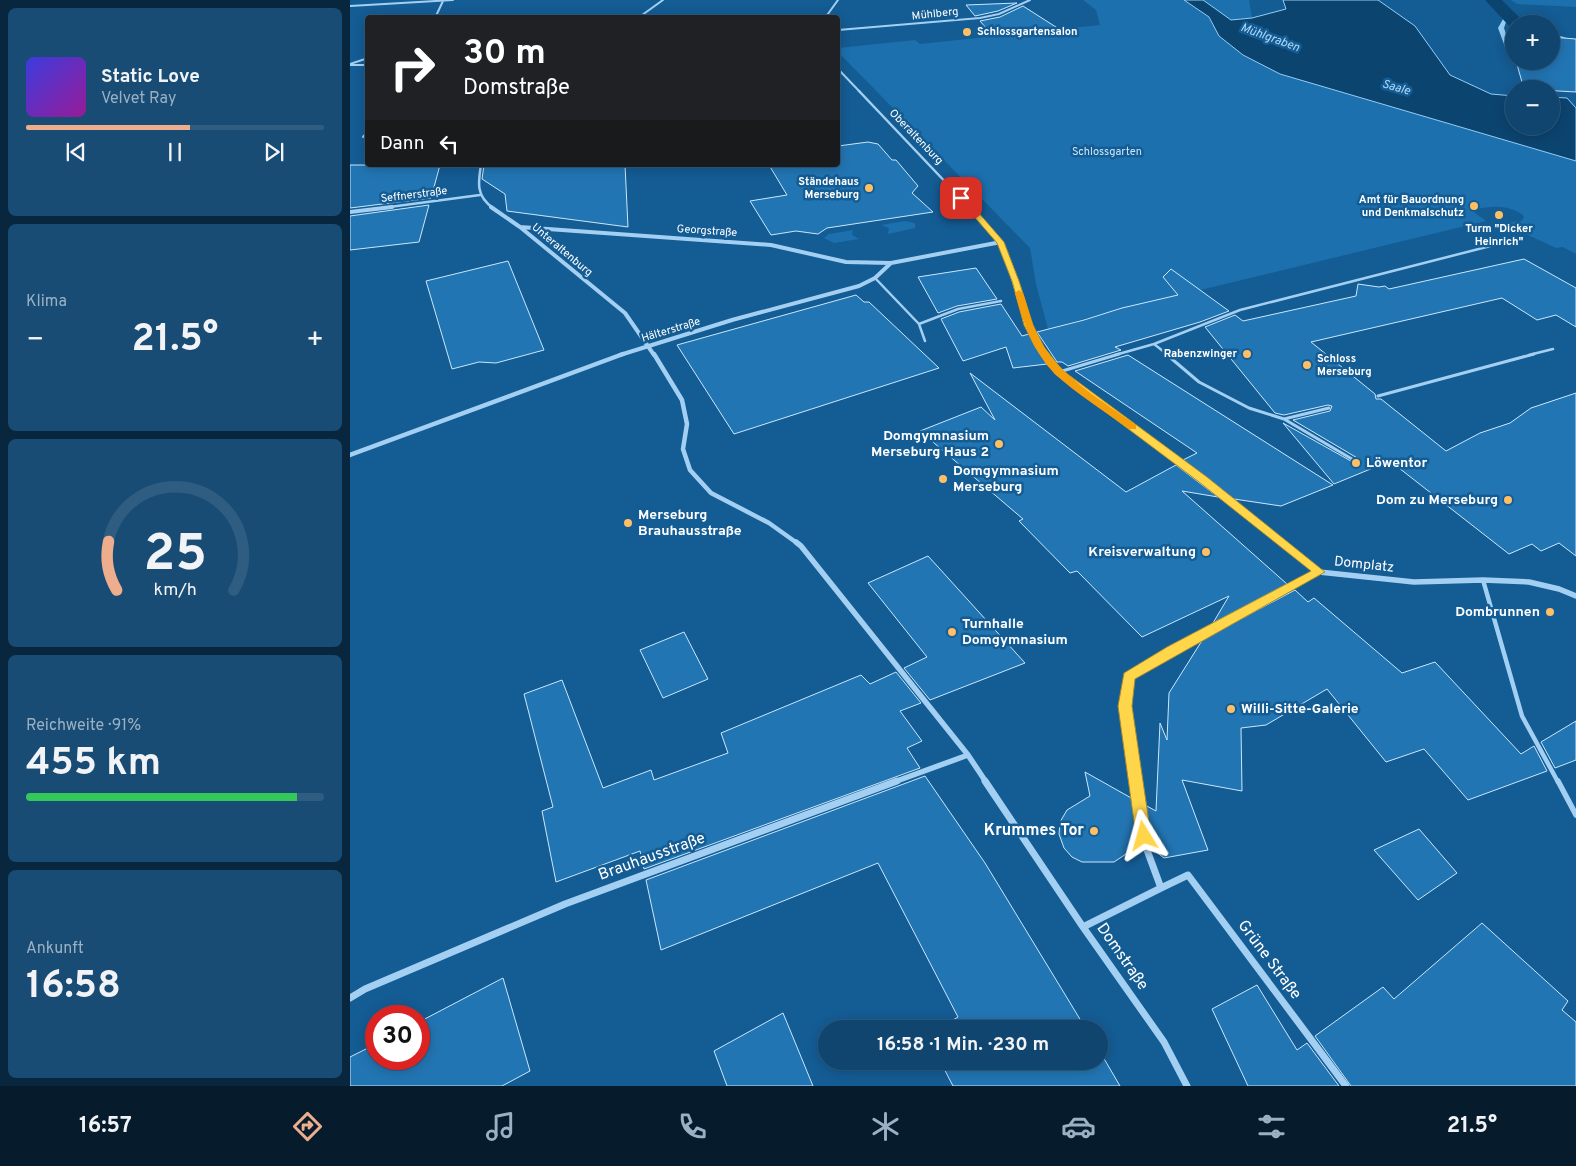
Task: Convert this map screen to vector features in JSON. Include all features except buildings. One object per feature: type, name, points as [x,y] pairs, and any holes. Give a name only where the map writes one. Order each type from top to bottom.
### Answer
[{"type":"street","points":[[350,6],[453,0]]},
{"type":"street","points":[[642,15],[663,0]]},
{"type":"street","points":[[827,15],[838,0]]},
{"type":"street","name":"Mühlberg","points":[[840,30],[980,18],[999,14],[1030,0]]},
{"type":"street","points":[[436,15],[443,1]]},
{"type":"street","points":[[350,65],[365,59]]},
{"type":"street","points":[[350,65],[365,65]]},
{"type":"street","name":"Oberaltenburg","points":[[840,71],[935,168],[1001,242]]},
{"type":"street","points":[[480,195],[478,182],[481,167]]},
{"type":"street","name":"Seffnerstraße","points":[[350,212],[480,195]]},
{"type":"street","name":"Unteraltenburg","points":[[480,195],[486,203],[520,227],[624,313],[648,345]]},
{"type":"street","name":"Georgstraße","points":[[520,227],[771,245],[846,262],[891,263]]},
{"type":"street","points":[[891,263],[1001,242]]},
{"type":"street","name":"Domplatz","points":[[1001,242],[1016,281],[1028,325],[1040,347],[1059,372],[1203,480],[1319,572],[1414,582],[1483,580],[1529,582],[1559,589],[1576,596]]},
{"type":"street","name":"Hälterstraße","points":[[350,455],[648,345],[859,286],[875,278],[891,263]]},
{"type":"street","points":[[648,345],[682,400],[687,424],[683,449],[690,470],[711,493],[770,523],[801,546],[968,755],[1083,927]]},
{"type":"street","points":[[1144,836],[1125,706],[1129,676],[1172,650],[1319,572]]},
{"type":"street","name":"Brauhausstraße","points":[[350,998],[365,989],[565,904],[968,755]]},
{"type":"street","points":[[1148,850],[1161,888]]},
{"type":"street","name":"Grüne Straße","points":[[1161,888],[1188,875],[1346,1086]]},
{"type":"street","name":"Domstraße","points":[[1161,888],[1083,927],[1164,1042],[1187,1086]]},
{"type":"lane","points":[[1059,372],[1154,344],[1240,310],[1514,240]]},
{"type":"lane","points":[[875,278],[919,324],[924,341]]},
{"type":"lane","points":[[919,324],[958,309],[1001,301]]},
{"type":"lane","points":[[1154,344],[1199,382],[1249,408],[1284,419],[1357,462]]},
{"type":"lane","points":[[1378,396],[1553,349]]},
{"type":"lane","points":[[1284,419],[1329,408]]},
{"type":"lane","points":[[1483,580],[1522,716],[1576,815]]},
{"type":"green space","name":"Schlossgarten","points":[[1083,0],[1184,0],[1209,17],[1219,36],[1243,55],[1280,74],[1576,161],[1576,254],[1563,247],[1556,248],[1502,223],[1522,221],[1524,216],[1519,212],[1501,207],[1488,207],[1475,210],[1475,213],[1486,221],[1122,310],[1119,309],[1048,329],[1036,284],[1030,248],[840,54],[840,48],[915,40],[920,44],[1100,25],[1096,10]]},
{"type":"green space","points":[[1203,0],[1249,0],[1252,18],[1231,20]]},
{"type":"green space","points":[[1511,0],[1576,0],[1576,7],[1517,4]]},
{"type":"green space","points":[[905,221],[915,223],[915,228],[888,234],[889,228],[881,225]]},
{"type":"green space","points":[[853,230],[852,235],[859,239],[834,243],[824,238],[829,234]]},
{"type":"water","points":[[1184,0],[1203,0],[1231,20],[1252,18],[1286,9],[1283,0],[1378,0],[1415,26],[1450,75],[1491,94],[1505,95],[1505,135],[1560,135],[1560,98],[1567,98],[1576,108],[1576,161],[1280,74],[1243,55],[1219,36],[1209,17]]},
{"type":"waterway","points":[[1493,0],[1508,15]]},
{"type":"waterway","points":[[1505,18],[1501,28],[1505,39]]},
{"type":"waterway","points":[[1560,38],[1576,43]]},
{"type":"tunnel","points":[[1144,836],[1147,850]]},
{"type":"slow traffic","points":[[1019,293],[1028,325],[1040,347],[1059,372],[1132,427]]},
{"type":"place","name":"Schlossgartensalon","points":[[967,32]]},
{"type":"place","name":"Ständehaus Merseburg","points":[[869,188]]},
{"type":"place","name":"Amt für Bauordnung und Denkmalschutz","points":[[1474,206]]},
{"type":"place","name":"Turm \"Dicker Heinrich\"","points":[[1499,215]]},
{"type":"place","name":"Rabenzwinger","points":[[1247,354]]},
{"type":"place","name":"Schloss Merseburg","points":[[1307,365]]},
{"type":"place","name":"Domgymnasium Merseburg Haus 2","points":[[999,444]]},
{"type":"place","name":"Löwentor","points":[[1356,463]]},
{"type":"place","name":"Domgymnasium Merseburg","points":[[943,479]]},
{"type":"place","name":"Dom zu Merseburg","points":[[1508,500]]},
{"type":"place","name":"Merseburg Brauhausstraße","points":[[628,523]]},
{"type":"place","name":"Kreisverwaltung","points":[[1206,552]]},
{"type":"place","name":"Dombrunnen","points":[[1550,612]]},
{"type":"place","name":"Turnhalle Domgymnasium","points":[[952,632]]},
{"type":"place","name":"Willi-Sitte-Galerie","points":[[1231,709]]},
{"type":"place","name":"Krummes Tor","points":[[1094,831]]},
{"type":"route","points":[[961,198],[1001,242],[1016,281],[1028,325],[1040,347],[1059,372],[1203,480],[1319,572],[1172,650],[1129,676],[1125,706],[1144,836]]},
{"type":"water label","name":"Mühlgraben","points":[[1270,38]]},
{"type":"water label","name":"Saale","points":[[1396,88]]}]
